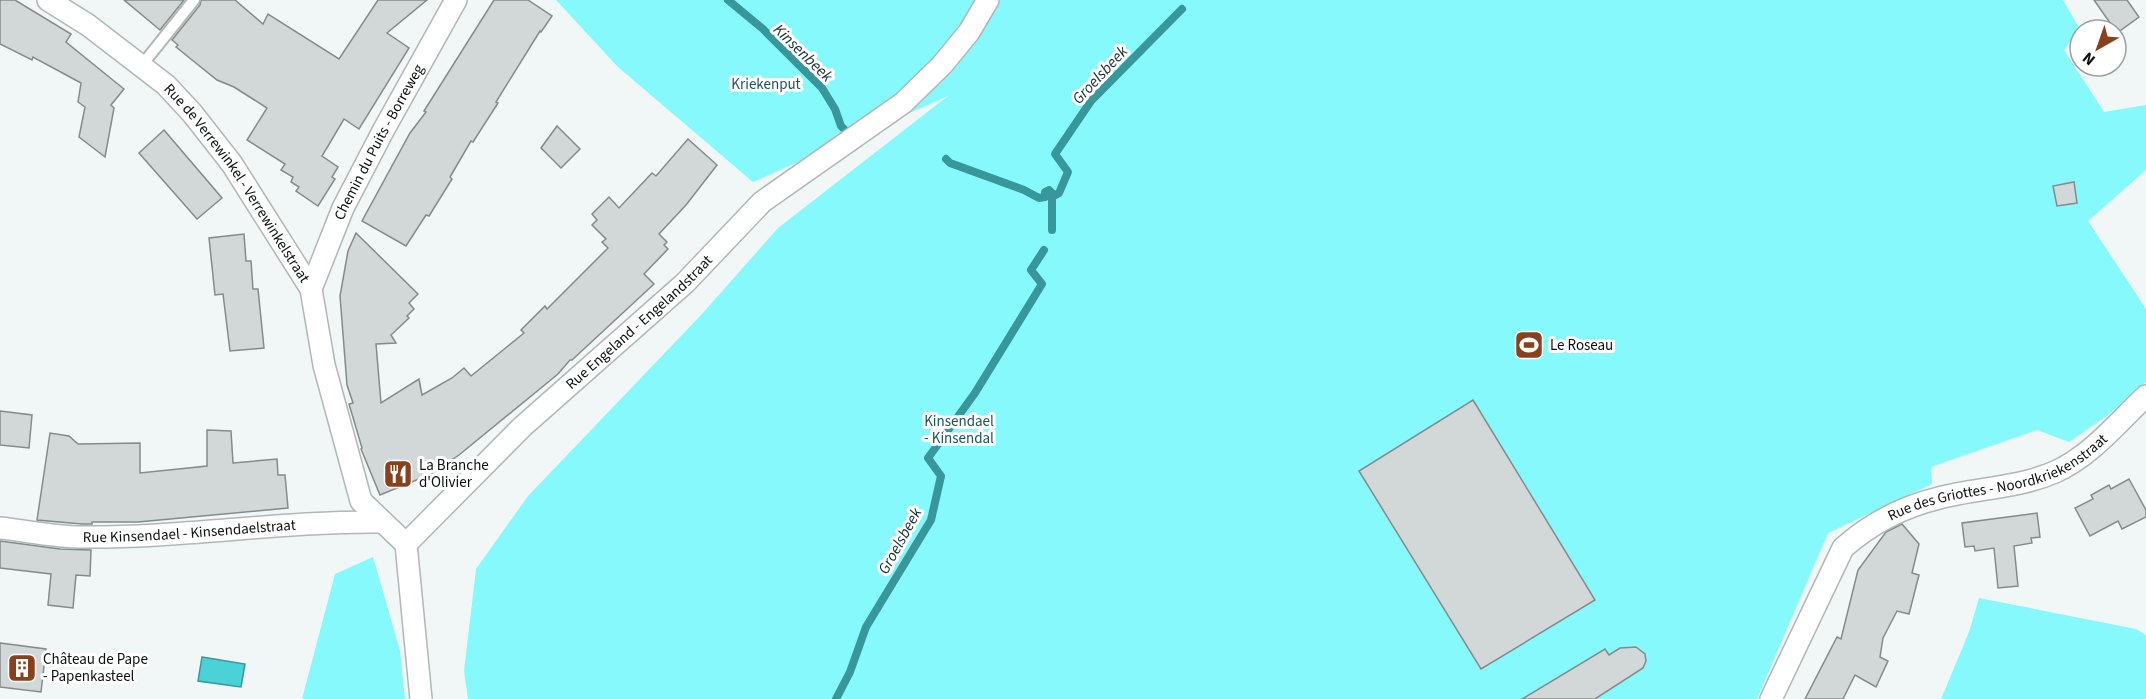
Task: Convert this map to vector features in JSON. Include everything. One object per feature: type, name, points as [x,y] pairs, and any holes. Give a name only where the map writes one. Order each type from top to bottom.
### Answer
[{"type":"street","name":"Rue de Verrewinkel - Verrewinkelstraat","points":[[48,0],[88,25],[166,85],[192,113],[232,164],[311,289],[324,365],[361,501],[406,544]]},
{"type":"street","name":"Chemin du Puits - Borreweg","points":[[311,289],[343,208],[456,0]]},
{"type":"street","name":"Rue Engeland - Engelandstraat","points":[[406,544],[522,427],[685,283],[762,202],[903,103],[942,65],[969,32],[988,0]]},
{"type":"street","name":"Rue des Griottes - Noordkriekenstraat","points":[[1771,699],[1843,548],[1879,520],[1901,510],[1939,498],[2013,485],[2055,472],[2088,451],[2146,396]]},
{"type":"street","name":"Rue Kinsendael - Kinsendaelstraat","points":[[0,528],[81,538],[341,521],[381,522]]},
{"type":"street","points":[[406,544],[421,699]]},
{"type":"lane","points":[[142,65],[194,0]]},
{"type":"green space","points":[[556,0],[2063,0],[2074,18],[2068,18],[2068,45],[2064,50],[2068,56],[2068,78],[2082,78],[2104,112],[2146,105],[2146,170],[2088,221],[2146,309],[2146,382],[2108,415],[2069,442],[2037,430],[1931,467],[1932,484],[1828,533],[1757,699],[468,699],[464,671],[476,569],[528,496],[702,314],[778,228],[948,96],[753,182],[618,67]]},
{"type":"green space","points":[[373,557],[400,651],[405,699],[302,699],[335,574]]},
{"type":"green space","points":[[1979,598],[2136,629],[2146,635],[2146,699],[1941,699],[1969,632]]},
{"type":"shaded area","points":[[202,657],[245,664],[241,687],[198,681]]},
{"type":"building","points":[[0,0],[15,0],[71,34],[66,42],[124,89],[111,105],[114,108],[105,157],[79,137],[85,107],[78,102],[81,83],[33,57],[32,60],[0,44]]},
{"type":"building","points":[[124,0],[184,0],[160,30]]},
{"type":"building","points":[[201,0],[235,0],[263,24],[268,14],[339,59],[378,0],[427,0],[387,33],[409,48],[359,129],[344,119],[322,156],[338,167],[332,177],[335,179],[318,206],[296,191],[299,187],[291,182],[293,177],[281,170],[285,164],[247,140],[267,108],[234,87],[217,80],[176,47],[178,45],[172,40],[200,5]]},
{"type":"building","points":[[494,0],[528,0],[552,16],[540,31],[473,142],[471,141],[450,177],[452,179],[429,216],[426,215],[406,246],[362,221],[410,133],[426,112],[424,111]]},
{"type":"building","points":[[2094,0],[2127,0],[2139,17],[2128,25],[2128,18],[2107,18]]},
{"type":"building","points":[[557,126],[580,149],[561,168],[541,148]]},
{"type":"building","points":[[164,130],[222,198],[197,219],[139,153]]},
{"type":"building","points":[[688,139],[717,165],[686,205],[659,234],[667,242],[664,245],[668,249],[644,274],[654,284],[570,360],[558,374],[459,455],[431,474],[380,495],[361,449],[349,404],[353,403],[347,385],[340,296],[348,251],[356,233],[418,294],[409,303],[414,309],[407,316],[409,318],[391,335],[396,343],[376,344],[381,403],[419,379],[422,395],[452,378],[464,368],[471,376],[524,333],[521,330],[545,306],[547,309],[608,248],[602,242],[606,239],[592,225],[597,220],[592,214],[609,197],[619,208],[652,173],[656,176]]},
{"type":"building","points":[[2074,182],[2077,203],[2057,206],[2053,186]]},
{"type":"building","points":[[244,234],[246,261],[251,261],[253,289],[258,289],[264,348],[230,351],[223,294],[215,295],[209,238]]},
{"type":"building","points":[[1473,400],[1595,600],[1481,669],[1359,471]]},
{"type":"building","points":[[0,411],[32,415],[29,448],[0,445]]},
{"type":"building","points":[[207,430],[231,431],[233,463],[277,459],[278,475],[285,475],[288,508],[138,522],[82,524],[37,520],[50,433],[69,436],[78,444],[140,443],[140,473],[207,466]]},
{"type":"building","points":[[2129,479],[2146,510],[2146,517],[2122,529],[2118,521],[2090,536],[2075,508],[2093,499],[2091,495],[2109,485],[2111,489]]},
{"type":"building","points":[[2037,513],[2040,537],[2031,538],[2032,543],[2014,546],[2018,586],[1998,588],[1994,548],[1975,551],[1974,546],[1965,547],[1962,523]]},
{"type":"building","points":[[1902,524],[1919,544],[1912,573],[1919,575],[1909,614],[1897,611],[1883,638],[1880,657],[1888,661],[1876,687],[1855,675],[1843,699],[1805,699],[1837,637],[1841,639],[1858,570],[1886,532]]},
{"type":"building","points":[[0,541],[60,549],[91,550],[90,576],[76,575],[73,608],[48,605],[51,574],[0,568]]},
{"type":"building","name":"Château de Pape - Papenkasteel","points":[[0,643],[46,649],[41,692],[0,687]]},
{"type":"building","points":[[1636,647],[1645,654],[1646,661],[1643,668],[1595,699],[1522,699],[1605,649],[1609,655],[1620,648]]},
{"type":"waterway","name":"Kinsenbeek","points":[[728,0],[763,29],[822,88],[835,109],[841,126],[848,133]]},
{"type":"waterway","name":"Groelsbeek","points":[[1052,197],[1059,193],[1068,172],[1055,154],[1091,101],[1182,9]]},
{"type":"waterway","name":"Kinsenbeek","points":[[946,159],[950,163],[1024,190],[1039,198],[1045,197],[1045,192],[1049,190],[1052,193],[1052,230]]},
{"type":"waterway","name":"Groelsbeek","points":[[836,699],[850,672],[866,627],[931,520],[941,476],[928,458],[975,393],[1042,284],[1031,270],[1044,250]]},
{"type":"place","name":"Le Roseau","points":[[1529,345]]},
{"type":"place","name":"La Branche d'Olivier","points":[[398,474]]},
{"type":"place","name":"Château de Pape - Papenkasteel","points":[[22,668]]},
{"type":"park label","name":"Kriekenput","points":[[766,84]]},
{"type":"park label","name":"Kinsendael - Kinsendal","points":[[959,430]]}]
